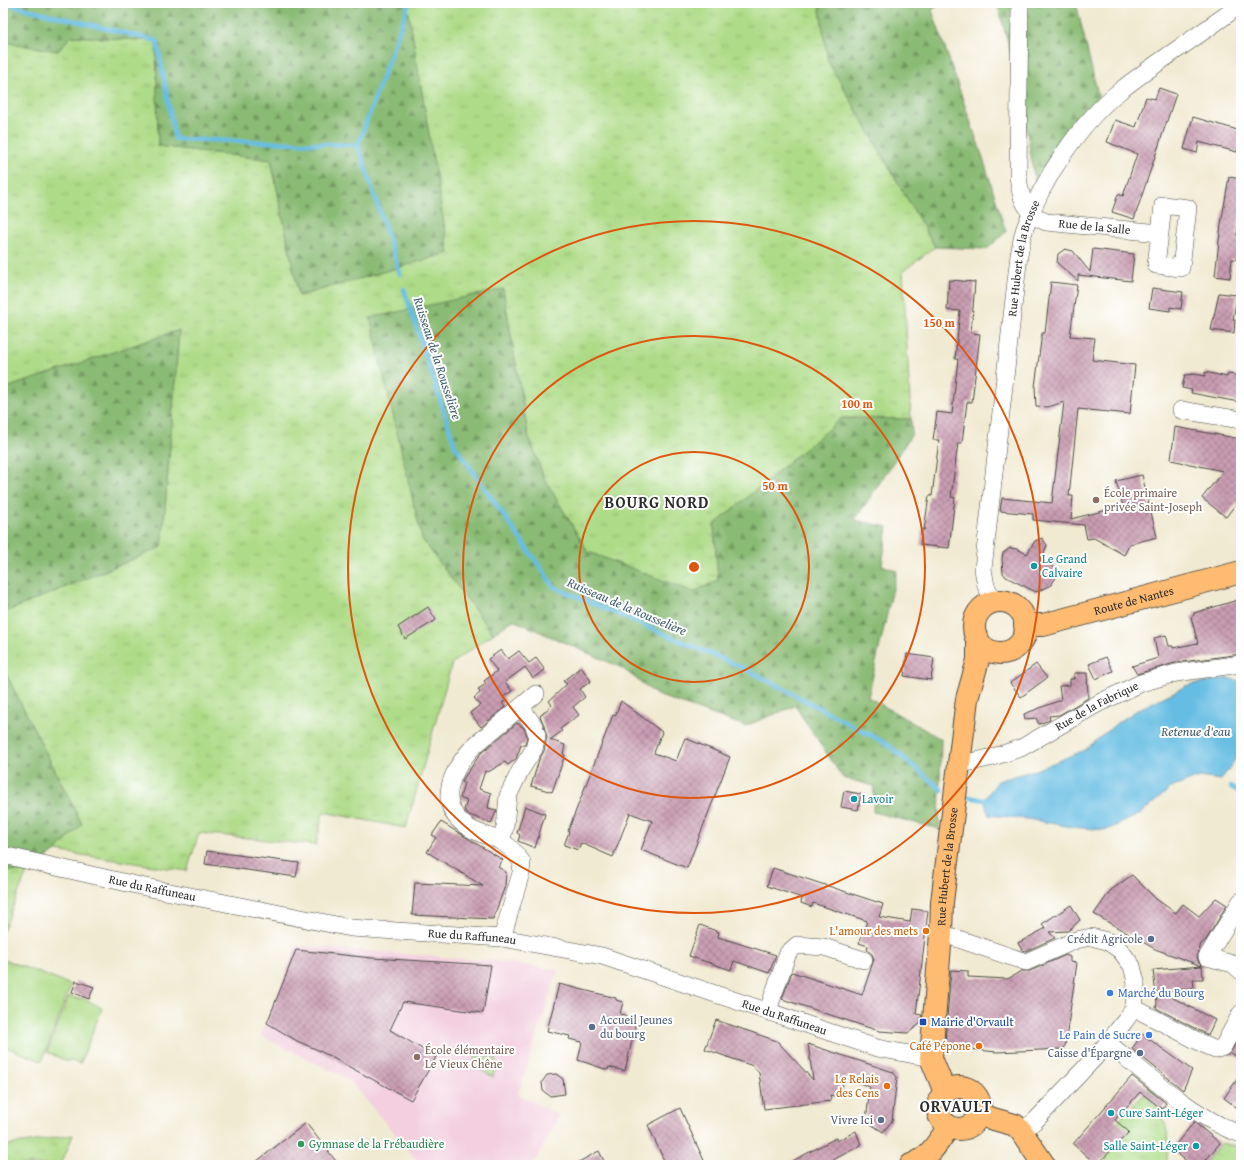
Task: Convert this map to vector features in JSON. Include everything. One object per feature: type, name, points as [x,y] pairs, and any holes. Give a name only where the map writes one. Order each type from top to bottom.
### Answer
[{"type":"main road","name":"Route de Nantes","points":[[1025,625],[1043,625],[1241,572]]},
{"type":"main road","points":[[994,601],[1003,601],[1012,604],[1019,609],[1024,617],[1025,625],[1024,634],[1015,647],[999,652],[990,651],[983,647],[974,631],[974,621],[978,612],[985,605],[994,601]]},
{"type":"main road","name":"Rue Hubert de la Brosse","points":[[931,1058],[942,902],[967,699],[978,660],[978,640]]},
{"type":"main road","name":"Rue Hubert de la Brosse","points":[[974,677],[999,652]]},
{"type":"main road","points":[[931,1058],[945,1092]]},
{"type":"main road","points":[[960,1087],[974,1093],[980,1108],[979,1115],[974,1123],[966,1128],[957,1129],[948,1127],[943,1123],[937,1110],[940,1097],[952,1088],[960,1087]]},
{"type":"main road","points":[[979,1115],[1015,1125],[1021,1131],[1044,1165]]},
{"type":"main road","points":[[922,1162],[935,1149],[948,1127]]},
{"type":"street","points":[[1020,3],[1018,175],[1024,206],[1031,213]]},
{"type":"street","name":"Rue Hubert de la Brosse","points":[[994,601],[986,586],[983,571],[1019,255],[1024,229],[1054,168],[1074,139],[1099,110],[1120,90],[1201,34],[1241,4]]},
{"type":"street","name":"Rue de la Salle","points":[[1031,213],[1046,222],[1160,233]]},
{"type":"street","points":[[1180,410],[1241,420]]},
{"type":"street","name":"Rue de la Fabrique","points":[[958,773],[1021,748],[1099,703],[1141,683],[1176,673],[1241,664]]},
{"type":"street","points":[[502,938],[521,873],[522,862],[508,845],[465,826],[456,816],[451,805],[448,792],[457,766],[465,755],[536,694]]},
{"type":"street","points":[[501,842],[505,827],[508,796],[520,771],[534,750],[537,735],[534,726],[521,707]]},
{"type":"street","name":"Rue du Raffuneau","points":[[3,855],[141,886],[351,928],[502,938],[602,956],[768,1010],[877,1048],[931,1058]]},
{"type":"street","points":[[1241,901],[1208,957],[1233,964],[1241,971]]},
{"type":"street","points":[[941,933],[1026,962],[1076,940],[1091,937],[1107,941],[1120,950],[1132,966],[1136,982],[1134,1008],[1108,1043],[1034,1121],[1021,1131]]},
{"type":"street","points":[[768,1010],[788,953],[797,945],[824,947],[864,960]]},
{"type":"street","points":[[1134,1008],[1215,1050],[1223,1048],[1241,1013]]},
{"type":"street","points":[[1108,1043],[1161,1086],[1207,1118],[1241,1134]]},
{"type":"shaded area","name":"École élémentaire Le Vieux Chêne","points":[[296,946],[495,961],[558,970],[518,1094],[559,1116],[533,1165],[421,1165],[348,1079],[261,1036]]},
{"type":"green space","points":[[3,3],[407,3],[449,253],[299,296],[271,160],[158,146],[156,41],[71,36],[58,51],[3,42]]},
{"type":"green space","points":[[407,3],[819,3],[828,61],[935,247],[903,271],[911,419],[842,418],[714,525],[718,580],[694,593],[588,552],[544,478],[528,434],[503,289],[422,539],[493,634],[452,663],[406,828],[323,812],[316,845],[199,833],[187,871],[56,851],[82,824],[3,668],[3,613],[162,547],[179,331],[3,389],[3,42],[58,51],[70,36],[157,41],[158,146],[271,160],[299,296],[448,253]]},
{"type":"green space","points":[[819,3],[943,3],[932,10],[983,158],[1006,232],[987,249],[935,247],[828,61]]},
{"type":"green space","points":[[997,3],[1076,3],[1099,99],[1035,182],[1019,83]]},
{"type":"green space","points":[[503,289],[528,434],[544,478],[588,552],[694,592],[718,580],[714,525],[842,418],[911,419],[912,434],[855,520],[888,527],[882,565],[897,571],[868,697],[941,739],[939,829],[873,812],[874,786],[843,778],[795,706],[745,726],[657,695],[622,668],[513,620],[493,634],[422,539],[370,318]]},
{"type":"green space","points":[[179,330],[162,547],[3,613],[3,389]]},
{"type":"green space","points":[[3,668],[82,824],[56,851],[27,872],[3,870]]},
{"type":"green space","points":[[3,870],[27,872],[3,931]]},
{"type":"green space","points":[[3,959],[71,985],[42,1061],[3,1046]]},
{"type":"green space","points":[[69,996],[78,999],[83,998],[102,1008],[80,1064],[66,1061],[47,1052]]},
{"type":"green space","points":[[476,1055],[497,1059],[493,1077],[472,1065]]},
{"type":"green space","points":[[1152,1084],[1159,1089],[1150,1102],[1162,1110],[1169,1140],[1166,1165],[1111,1165],[1103,1158],[1096,1145]]},
{"type":"green space","points":[[73,1135],[61,1165],[3,1165],[3,1146]]},
{"type":"green space","points":[[1222,1143],[1241,1148],[1241,1165],[1203,1165]]},
{"type":"water","name":"Retenue d'eau","points":[[1227,678],[1241,681],[1241,751],[1221,780],[1199,777],[1171,788],[1140,814],[1107,830],[1072,827],[1028,819],[989,815],[984,800],[998,781],[1038,769],[1085,750],[1117,723],[1139,709],[1188,685]]},
{"type":"building","points":[[1159,88],[1176,94],[1134,219],[1112,212],[1118,194],[1123,196],[1137,154],[1107,142],[1115,120],[1136,127],[1146,97],[1155,99]]},
{"type":"building","points":[[1193,117],[1241,131],[1237,152],[1199,142],[1197,153],[1184,149]]},
{"type":"building","points":[[1229,177],[1241,179],[1241,210],[1237,235],[1241,236],[1241,260],[1232,259],[1230,278],[1215,276],[1221,224]]},
{"type":"building","points":[[1065,249],[1073,251],[1090,272],[1093,249],[1134,254],[1131,281],[1078,275],[1078,281],[1057,263],[1058,254]]},
{"type":"building","points":[[949,280],[975,282],[971,333],[980,334],[972,402],[967,402],[962,443],[958,443],[951,497],[955,498],[949,548],[920,545],[922,529],[924,530],[929,496],[932,496],[939,440],[933,440],[937,412],[952,414],[958,359],[955,359],[960,311],[947,310]]},
{"type":"building","points":[[1051,282],[1077,285],[1070,336],[1095,338],[1092,360],[1135,365],[1130,414],[1078,409],[1069,496],[1073,496],[1071,519],[1123,506],[1116,481],[1142,475],[1157,537],[1130,544],[1124,555],[1094,538],[1087,539],[1084,525],[1033,520],[1033,514],[1000,511],[1002,498],[1052,503],[1064,402],[1048,407],[1036,406],[1035,387],[1042,333],[1045,333]]},
{"type":"building","points":[[1152,288],[1183,292],[1181,309],[1170,307],[1170,311],[1149,308]]},
{"type":"building","points":[[1219,293],[1237,295],[1233,320],[1235,320],[1234,333],[1211,330]]},
{"type":"building","points":[[1205,372],[1227,377],[1228,374],[1241,376],[1239,402],[1191,393],[1192,390],[1182,388],[1185,375],[1194,374],[1205,376]]},
{"type":"building","points":[[1175,427],[1241,439],[1241,497],[1226,517],[1202,498],[1223,471],[1171,460]]},
{"type":"building","points":[[1042,538],[1047,545],[1041,561],[1054,567],[1057,576],[1051,585],[1036,592],[1006,577],[1003,573],[1002,559],[1003,553],[1010,548],[1017,549],[1027,554],[1035,541]]},
{"type":"building","points":[[1241,599],[1241,654],[1175,663],[1137,674],[1132,666],[1158,658],[1154,638],[1166,635],[1169,646],[1173,646],[1173,648],[1198,643],[1191,617],[1194,613]]},
{"type":"building","points":[[428,607],[436,620],[405,639],[398,627]]},
{"type":"building","points":[[501,650],[508,659],[519,651],[529,663],[536,658],[545,670],[533,678],[525,667],[505,682],[512,691],[503,697],[506,701],[502,703],[505,707],[481,727],[470,713],[480,705],[474,698],[480,693],[478,689],[486,684],[484,681],[497,671],[488,659]]},
{"type":"building","points":[[907,654],[934,658],[931,680],[904,676]]},
{"type":"building","points":[[1106,657],[1113,671],[1096,679],[1089,664]]},
{"type":"building","points":[[1036,664],[1047,678],[1021,697],[1010,683]]},
{"type":"building","points":[[581,667],[591,681],[580,689],[585,697],[573,707],[579,715],[560,729],[562,731],[550,740],[565,745],[563,754],[565,755],[552,792],[531,786],[539,760],[544,751],[547,737],[540,716],[552,705],[549,701],[567,684],[563,681]]},
{"type":"building","points":[[1074,673],[1087,673],[1088,698],[1059,715],[1049,716],[1050,720],[1039,724],[1036,718],[1025,719],[1024,714],[1061,700],[1059,686],[1070,685],[1070,679],[1074,679]]},
{"type":"building","points":[[621,701],[662,732],[654,753],[676,761],[685,738],[730,757],[687,868],[641,850],[652,821],[630,813],[613,857],[581,843],[578,850],[564,845],[613,715],[615,716]]},
{"type":"building","points":[[517,723],[524,728],[527,736],[525,745],[521,745],[516,759],[508,765],[505,762],[488,772],[485,771],[479,789],[491,793],[488,808],[497,810],[491,823],[469,815],[464,810],[467,801],[460,798],[464,783],[462,782],[463,779],[481,753]]},
{"type":"building","points":[[844,791],[861,794],[858,810],[841,807]]},
{"type":"building","points":[[525,806],[545,814],[535,848],[518,841],[520,835],[517,833]]},
{"type":"building","points":[[441,822],[503,860],[498,867],[506,872],[505,886],[493,919],[412,915],[415,883],[483,886],[427,852],[436,837],[432,835]]},
{"type":"building","points":[[207,851],[299,863],[296,877],[205,864]]},
{"type":"building","points":[[773,868],[883,904],[879,917],[910,922],[912,909],[928,911],[916,1014],[922,1015],[921,1023],[908,1033],[879,1031],[782,999],[792,972],[862,995],[874,959],[872,954],[867,950],[868,946],[859,943],[867,921],[813,903],[812,907],[801,903],[802,898],[767,886]]},
{"type":"building","points":[[1132,875],[1156,899],[1176,913],[1183,904],[1199,916],[1216,898],[1227,905],[1206,940],[1201,944],[1197,956],[1198,961],[1202,965],[1203,979],[1193,979],[1194,989],[1160,991],[1215,1020],[1208,1035],[1156,1008],[1157,1003],[1153,970],[1202,966],[1155,949],[1094,914],[1111,890]]},
{"type":"building","points":[[1071,905],[1080,920],[1068,931],[1049,932],[1055,938],[1026,951],[1022,950],[1018,943],[1046,928],[1042,924]]},
{"type":"building","points":[[700,925],[719,932],[718,937],[776,955],[769,973],[734,961],[731,970],[689,956]]},
{"type":"building","points":[[296,950],[372,958],[491,965],[483,1013],[403,1002],[390,1030],[436,1057],[411,1100],[318,1050],[297,1041],[267,1023]]},
{"type":"building","points":[[1066,955],[1070,957],[1070,962],[1077,963],[1065,1046],[1062,1049],[997,1052],[950,1047],[945,1042],[951,970],[968,971],[968,977],[1008,979],[1021,971],[1030,971]]},
{"type":"building","points":[[76,981],[94,987],[89,999],[72,992]]},
{"type":"building","name":"Accueil Jeunes du bourg","points":[[559,984],[616,998],[616,1000],[623,1002],[620,1014],[626,1015],[624,1020],[636,1023],[625,1071],[609,1067],[608,1070],[578,1060],[582,1042],[569,1039],[570,1036],[547,1031]]},
{"type":"building","points":[[716,1020],[777,1041],[813,1080],[808,1044],[893,1072],[897,1077],[892,1121],[883,1132],[866,1121],[870,1087],[845,1078],[838,1097],[830,1095],[831,1101],[764,1109],[759,1073],[753,1066],[705,1049]]},
{"type":"building","points":[[1142,1034],[1192,1070],[1183,1090],[1132,1049]]},
{"type":"building","points":[[1241,1034],[1241,1058],[1230,1053]]},
{"type":"building","points":[[556,1074],[563,1079],[565,1094],[550,1096],[543,1091],[542,1082],[547,1075]]},
{"type":"building","points":[[1241,1074],[1241,1104],[1238,1103],[1236,1107],[1224,1098]]},
{"type":"building","name":"Cure Saint-Léger","points":[[1132,1076],[1166,1103],[1162,1109],[1140,1092],[1115,1120],[1129,1132],[1097,1165],[1073,1144]]},
{"type":"building","points":[[680,1108],[706,1165],[666,1165],[648,1125]]},
{"type":"building","name":"Salle Saint-Léger","points":[[1194,1122],[1220,1143],[1202,1165],[1191,1165],[1172,1149]]},
{"type":"building","name":"Gymnase de la Frébaudière","points":[[306,1123],[339,1165],[252,1165]]},
{"type":"building","points":[[856,1131],[861,1145],[824,1165],[785,1165],[836,1138],[837,1141]]},
{"type":"building","points":[[599,1151],[606,1165],[573,1165]]},
{"type":"waterway","name":"Ruisseau de la Rousselière","points":[[3,3],[157,41],[175,139],[358,145]]},
{"type":"waterway","points":[[400,274],[358,145],[409,3]]},
{"type":"waterway","name":"Ruisseau de la Rousselière","points":[[404,289],[455,446],[554,587],[746,669],[887,744],[942,790]]},
{"type":"waterway","points":[[1231,787],[1241,793]]},
{"type":"waterway","points":[[969,797],[984,800]]},
{"type":"place","name":"École primaire privée Saint-Joseph","points":[[1096,500]]},
{"type":"place","name":"Le Grand Calvaire","points":[[1034,566]]},
{"type":"place","name":"Lavoir","points":[[854,799]]},
{"type":"place","name":"L'amour des mets","points":[[926,931]]},
{"type":"place","name":"Crédit Agricole","points":[[1151,939]]},
{"type":"place","name":"Marché du Bourg","points":[[1110,993]]},
{"type":"place","name":"Mairie d'Orvault","points":[[923,1022]]},
{"type":"place","name":"Accueil Jeunes du bourg","points":[[592,1027]]},
{"type":"place","name":"Le Pain de Sucre","points":[[1149,1035]]},
{"type":"place","name":"Café Pépone","points":[[979,1046]]},
{"type":"place","name":"Caisse d'Épargne","points":[[1140,1053]]},
{"type":"place","name":"École élémentaire Le Vieux Chêne","points":[[417,1057]]},
{"type":"place","name":"Le Relais des Cens","points":[[887,1086]]},
{"type":"place","name":"Cure Saint-Léger","points":[[1111,1113]]},
{"type":"place","name":"Vivre Ici","points":[[881,1120]]},
{"type":"place","name":"Gymnase de la Frébaudière","points":[[301,1144]]},
{"type":"place","name":"Salle Saint-Léger","points":[[1196,1146]]},
{"type":"district","name":"BOURG NORD","points":[[657,502]]},
{"type":"district","name":"ORVAULT","points":[[956,1106]]}]
